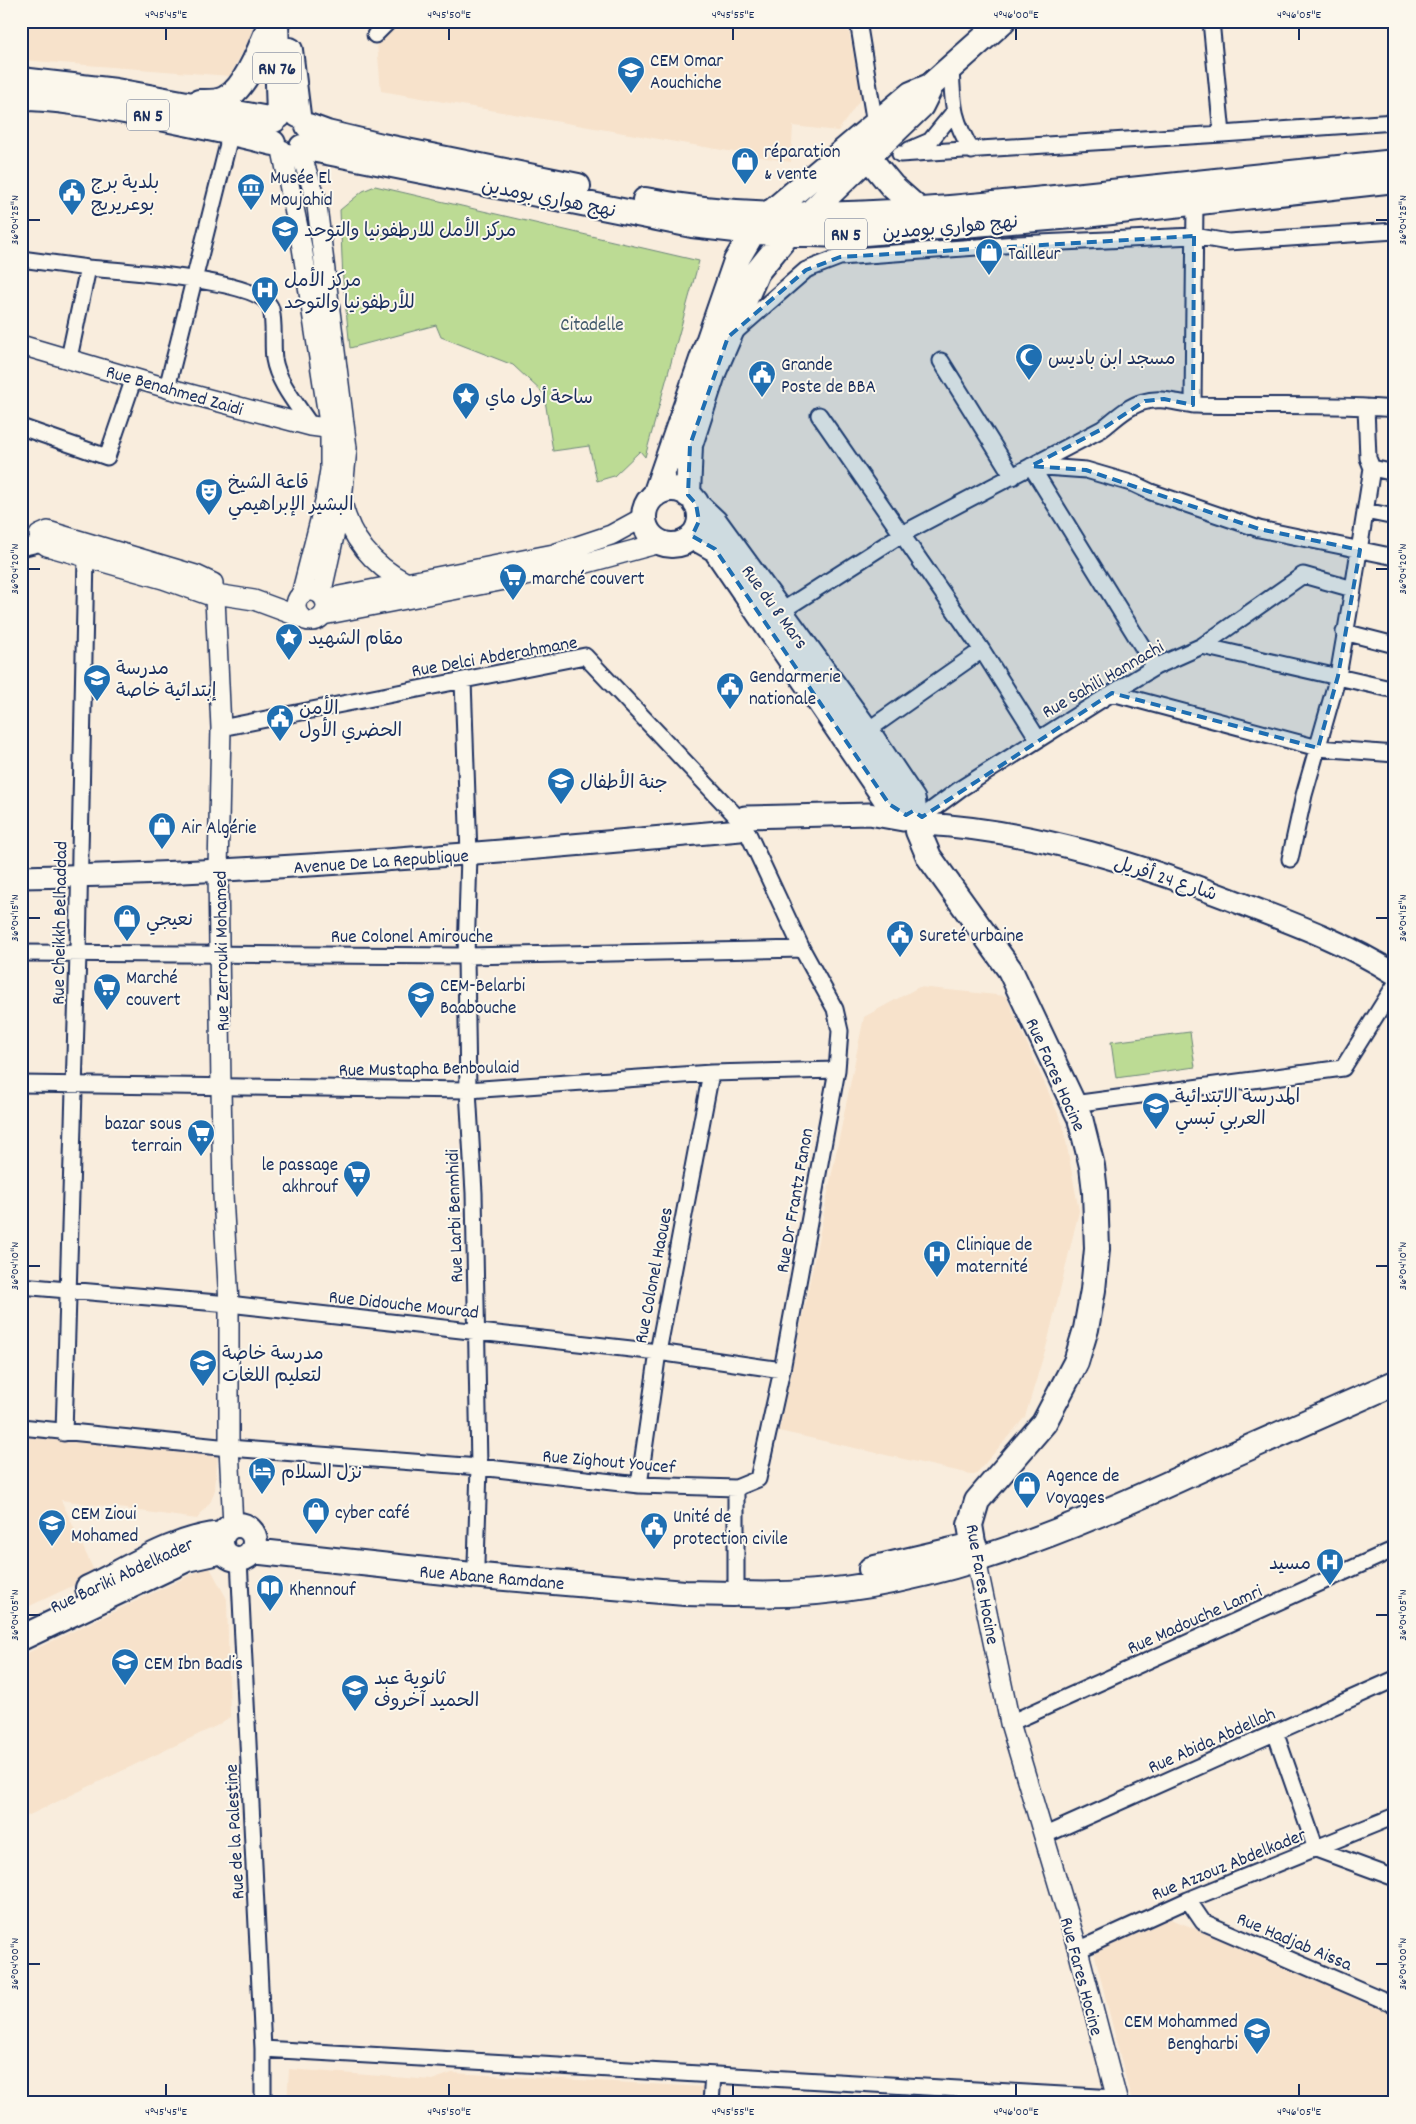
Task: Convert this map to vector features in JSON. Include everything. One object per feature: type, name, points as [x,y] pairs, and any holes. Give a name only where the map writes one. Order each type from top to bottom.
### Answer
[{"type":"main road","points":[[175,102],[212,102],[230,95],[243,80],[251,66],[271,21]]},
{"type":"main road","name":"RN 76","points":[[276,21],[289,133]]},
{"type":"main road","name":"RN 76","points":[[286,21],[289,133]]},
{"type":"main road","points":[[655,495],[736,261],[760,223],[914,92],[930,86],[1003,21]]},
{"type":"main road","name":"نهج هواري بومدين","points":[[21,80],[116,91],[175,102],[289,133]]},
{"type":"main road","points":[[692,500],[675,490],[668,490],[655,495],[649,501],[644,517],[648,532],[660,542],[677,544],[692,536],[699,521],[692,500],[690,444],[728,338],[757,272],[789,233],[924,103],[930,86]]},
{"type":"main road","name":"نهج هواري بومدين","points":[[21,98],[54,100],[111,108],[230,132],[327,134],[662,203],[726,212],[789,233],[841,235],[968,226],[1085,215],[1195,201],[1395,180]]},
{"type":"main road","points":[[871,154],[892,186],[918,210]]},
{"type":"main road","name":"نهج هواري بومدين","points":[[760,223],[808,215],[918,210],[1395,162]]},
{"type":"main road","name":"Rue du 8 Mars","points":[[692,500],[715,522],[780,612],[857,738],[889,804],[913,820]]},
{"type":"main road","name":"Rue du 8 Mars","points":[[692,536],[715,549],[857,738]]},
{"type":"main road","name":"شارع 24 أفريل","points":[[743,824],[869,814],[964,826],[1029,839],[1137,867],[1293,923],[1339,942],[1392,973]]},
{"type":"main road","name":"Rue Fares Hocine","points":[[913,820],[929,857],[1010,970],[1080,1118],[1092,1166],[1097,1218],[1096,1263],[1086,1329],[1076,1362],[1044,1423],[977,1501],[970,1525],[976,1552]]},
{"type":"main road","name":"Avenue De La Republique","points":[[21,877],[218,871],[469,855],[743,824]]},
{"type":"main road","points":[[976,1552],[1178,1465],[1288,1413],[1395,1366]]},
{"type":"main road","points":[[976,1552],[1050,1535],[1395,1383]]},
{"type":"main road","name":"Rue Bariki Abdelkader","points":[[21,1620],[178,1545],[208,1536],[237,1543]]},
{"type":"main road","name":"Rue Abane Ramdane","points":[[237,1543],[291,1542],[476,1564],[737,1587]]},
{"type":"main road","name":"Rue Abane Ramdane","points":[[237,1543],[491,1577],[694,1594],[826,1577],[894,1564],[976,1552]]},
{"type":"main road","name":"Rue Bariki Abdelkader","points":[[21,1638],[187,1559],[237,1543]]},
{"type":"street","points":[[375,35],[389,21]]},
{"type":"street","points":[[858,21],[875,124]]},
{"type":"street","points":[[1211,21],[1222,134]]},
{"type":"street","points":[[951,68],[953,113],[961,133],[972,151]]},
{"type":"street","points":[[900,154],[930,141],[953,113]]},
{"type":"street","points":[[871,154],[972,151],[1395,122]]},
{"type":"street","points":[[167,388],[196,279],[230,132]]},
{"type":"street","points":[[21,548],[42,543],[39,535],[48,531],[89,549],[196,575],[216,592],[299,604],[314,620],[322,603],[342,500],[347,448],[338,430],[302,247],[289,133]]},
{"type":"street","points":[[1193,405],[1195,201]]},
{"type":"street","points":[[728,338],[806,270],[840,257],[1018,244],[1194,236],[1228,242],[1395,231]]},
{"type":"street","points":[[21,259],[196,279],[246,291],[262,298],[271,308],[275,363],[284,384],[311,426]]},
{"type":"street","points":[[69,358],[88,268]]},
{"type":"street","name":"Rue Benahmed Zaidi","points":[[21,345],[167,388],[311,426],[338,430]]},
{"type":"street","points":[[941,361],[1013,478]]},
{"type":"street","points":[[21,428],[107,457],[134,378]]},
{"type":"street","points":[[780,612],[902,534],[1013,478],[1031,466],[1102,429],[1132,406],[1144,401],[1164,399],[1193,405],[1366,407],[1395,410]]},
{"type":"street","points":[[1290,859],[1304,795],[1338,676],[1344,632],[1360,550],[1372,468],[1368,458],[1366,407]]},
{"type":"street","points":[[819,415],[982,650],[1038,739]]},
{"type":"street","points":[[299,604],[328,486],[338,430]]},
{"type":"street","points":[[1031,466],[1086,470],[1134,484],[1259,529],[1395,557]]},
{"type":"street","points":[[1031,466],[1155,667]]},
{"type":"street","points":[[1372,468],[1395,473]]},
{"type":"street","points":[[342,500],[347,521],[363,548],[384,570],[405,582]]},
{"type":"street","points":[[1366,511],[1395,517]]},
{"type":"street","points":[[322,603],[405,582],[554,554],[611,535],[644,517]]},
{"type":"street","points":[[322,603],[572,567],[660,542]]},
{"type":"street","name":"Rue Cheikkh Belhaddad","points":[[64,1433],[75,1083],[78,876],[89,549]]},
{"type":"street","name":"Rue Sahili Hannachi","points":[[913,820],[1038,739],[1155,667],[1202,646],[1303,575],[1353,590]]},
{"type":"street","points":[[299,604],[309,591],[322,603]]},
{"type":"street","name":"Rue Zerrouki Mohamed","points":[[216,592],[221,728],[218,871],[221,954],[223,1194],[229,1304],[229,1448],[237,1543]]},
{"type":"street","points":[[1344,632],[1395,645]]},
{"type":"street","points":[[1202,646],[1395,690]]},
{"type":"street","points":[[857,738],[982,650]]},
{"type":"street","name":"Rue Delci Abderahmane","points":[[221,728],[586,656],[743,824]]},
{"type":"street","name":"Rue Larbi Benmhidi","points":[[463,680],[469,855],[466,956],[468,1090],[474,1193],[479,1467],[476,1564]]},
{"type":"street","points":[[1112,693],[1318,748],[1395,754]]},
{"type":"street","name":"Rue Dr Frantz Fanon","points":[[736,1488],[758,1479],[782,1370],[837,1070],[840,1031],[835,1009],[802,949],[743,824]]},
{"type":"street","name":"Rue Colonel Amirouche","points":[[21,953],[466,956],[802,949]]},
{"type":"street","points":[[1073,1104],[1343,1068],[1392,973]]},
{"type":"street","name":"Rue Mustapha Benboulaid","points":[[21,1084],[75,1083],[468,1090],[711,1073],[837,1070]]},
{"type":"street","name":"Rue Colonel Haoues","points":[[639,1485],[658,1352],[711,1073]]},
{"type":"street","name":"Rue Didouche Mourad","points":[[21,1286],[229,1304],[476,1331],[658,1352],[782,1370]]},
{"type":"street","name":"Rue Zighout Youcef","points":[[21,1427],[64,1433],[229,1448],[479,1467],[639,1485],[736,1488]]},
{"type":"street","points":[[736,1488],[737,1587]]},
{"type":"street","name":"Rue de la Palestine","points":[[237,1543],[263,2049],[262,2103]]},
{"type":"street","name":"Rue Madouche Lamri","points":[[1010,1723],[1395,1549]]},
{"type":"street","name":"Rue Fares Hocine","points":[[976,1552],[1010,1723],[1078,1950],[1117,2100]]},
{"type":"street","name":"Rue Abida Abdellah","points":[[1043,1836],[1395,1679]]},
{"type":"street","points":[[1275,1732],[1316,1849],[1395,1878]]},
{"type":"street","name":"Rue Azzouz Abdelkader","points":[[1078,1950],[1188,1900],[1395,1816]]},
{"type":"street","name":"Rue Hadjab Aissa","points":[[1188,1900],[1203,1922],[1395,2005]]},
{"type":"street","points":[[263,2049],[713,2075],[999,2097],[1117,2100]]},
{"type":"street","points":[[711,2103],[713,2075]]},
{"type":"highlighted area","points":[[1194,236],[1193,405],[1164,399],[1145,401],[1102,429],[1031,466],[1086,470],[1259,529],[1360,550],[1338,676],[1318,748],[1112,693],[922,817],[913,811],[906,815],[889,804],[715,549],[692,536],[699,521],[696,504],[688,495],[690,445],[728,337],[806,270],[840,257]]},
{"type":"shaded area","points":[[21,21],[254,21],[250,37],[230,76],[21,60]]},
{"type":"shaded area","name":"CEM Omar Aouchiche","points":[[400,21],[847,21],[862,97],[838,131],[793,126],[791,162],[381,91],[377,44]]},
{"type":"shaded area","name":"Clinique de maternité","points":[[919,987],[1006,996],[1063,1125],[1079,1211],[1047,1344],[1025,1417],[975,1475],[779,1431],[864,1017]]},
{"type":"shaded area","name":"CEM Zioui Mohamed","points":[[21,1435],[218,1450],[215,1490],[211,1501],[197,1519],[61,1500],[96,1575],[21,1610]]},
{"type":"shaded area","name":"CEM Ibn Badis","points":[[209,1566],[227,1599],[230,1717],[216,1726],[21,1819],[21,1656]]},
{"type":"shaded area","name":"CEM Mohammed Bengharbi","points":[[1158,1914],[1395,2007],[1395,2103],[1132,2103],[1092,1944]]},
{"type":"shaded area","points":[[289,2069],[432,2080],[452,2073],[704,2087],[703,2103],[287,2103]]},
{"type":"green space","name":"Citadelle","points":[[375,186],[699,261],[645,457],[640,451],[614,476],[597,481],[589,446],[553,451],[544,394],[513,365],[441,337],[436,325],[350,348],[343,281],[340,210],[363,191]]},
{"type":"green space","points":[[1190,1032],[1195,1067],[1116,1078],[1111,1042]]},
{"type":"place","name":"CEM Omar Aouchiche","points":[[631,94]]},
{"type":"place","name":"réparation & vente","points":[[745,185]]},
{"type":"place","name":"Musée El Moujahid","points":[[251,211]]},
{"type":"place","name":"بلدية برج بوعريريج","points":[[72,216]]},
{"type":"place","name":"مركز الأمل للارطفونيا والتوحد","points":[[285,253]]},
{"type":"place","name":"Tailleur","points":[[989,276]]},
{"type":"place","name":"مركز الأمل للأرطفونيا والتوحد","points":[[265,314]]},
{"type":"place","name":"مسجد ابن باديس","points":[[1029,381]]},
{"type":"place","name":"Grande Poste de BBA","points":[[762,398]]},
{"type":"place","name":"ساحة أول ماي","points":[[466,420]]},
{"type":"place","name":"قاعة الشيخ البشير الإبراهيمي","points":[[209,516]]},
{"type":"place","name":"marché couvert","points":[[513,601]]},
{"type":"place","name":"مقام الشهيد","points":[[289,661]]},
{"type":"place","name":"مدرسة إبتدائية خاصة","points":[[97,702]]},
{"type":"place","name":"Gendarmerie nationale","points":[[730,710]]},
{"type":"place","name":"الأمن الحضري الأول","points":[[280,742]]},
{"type":"place","name":"جنة الأطفال","points":[[561,805]]},
{"type":"place","name":"Air Algérie","points":[[162,850]]},
{"type":"place","name":"نعيجي","points":[[127,942]]},
{"type":"place","name":"Sureté urbaine","points":[[900,958]]},
{"type":"place","name":"Marché couvert","points":[[107,1011]]},
{"type":"place","name":"CEM-Belarbi Baabouche","points":[[421,1019]]},
{"type":"place","name":"المدرسة الابتدائية العربي تبسي","points":[[1156,1130]]},
{"type":"place","name":"bazar sous terrain","points":[[201,1157]]},
{"type":"place","name":"le passage akhrouf","points":[[357,1198]]},
{"type":"place","name":"Clinique de maternité","points":[[937,1278]]},
{"type":"place","name":"مدرسة خاصة لتعليم اللغات","points":[[203,1387]]},
{"type":"place","name":"نزل السلام","points":[[262,1495]]},
{"type":"place","name":"Agence de Voyages","points":[[1027,1509]]},
{"type":"place","name":"cyber café","points":[[316,1535]]},
{"type":"place","name":"CEM Zioui Mohamed","points":[[52,1547]]},
{"type":"place","name":"Unité de protection civile","points":[[654,1550]]},
{"type":"place","name":"مسيد","points":[[1330,1586]]},
{"type":"place","name":"Khennouf","points":[[270,1612]]},
{"type":"place","name":"CEM Ibn Badis","points":[[125,1686]]},
{"type":"place","name":"ثانوية عبد الحميد آخروف","points":[[355,1712]]},
{"type":"place","name":"CEM Mohammed Bengharbi","points":[[1257,2055]]}]
